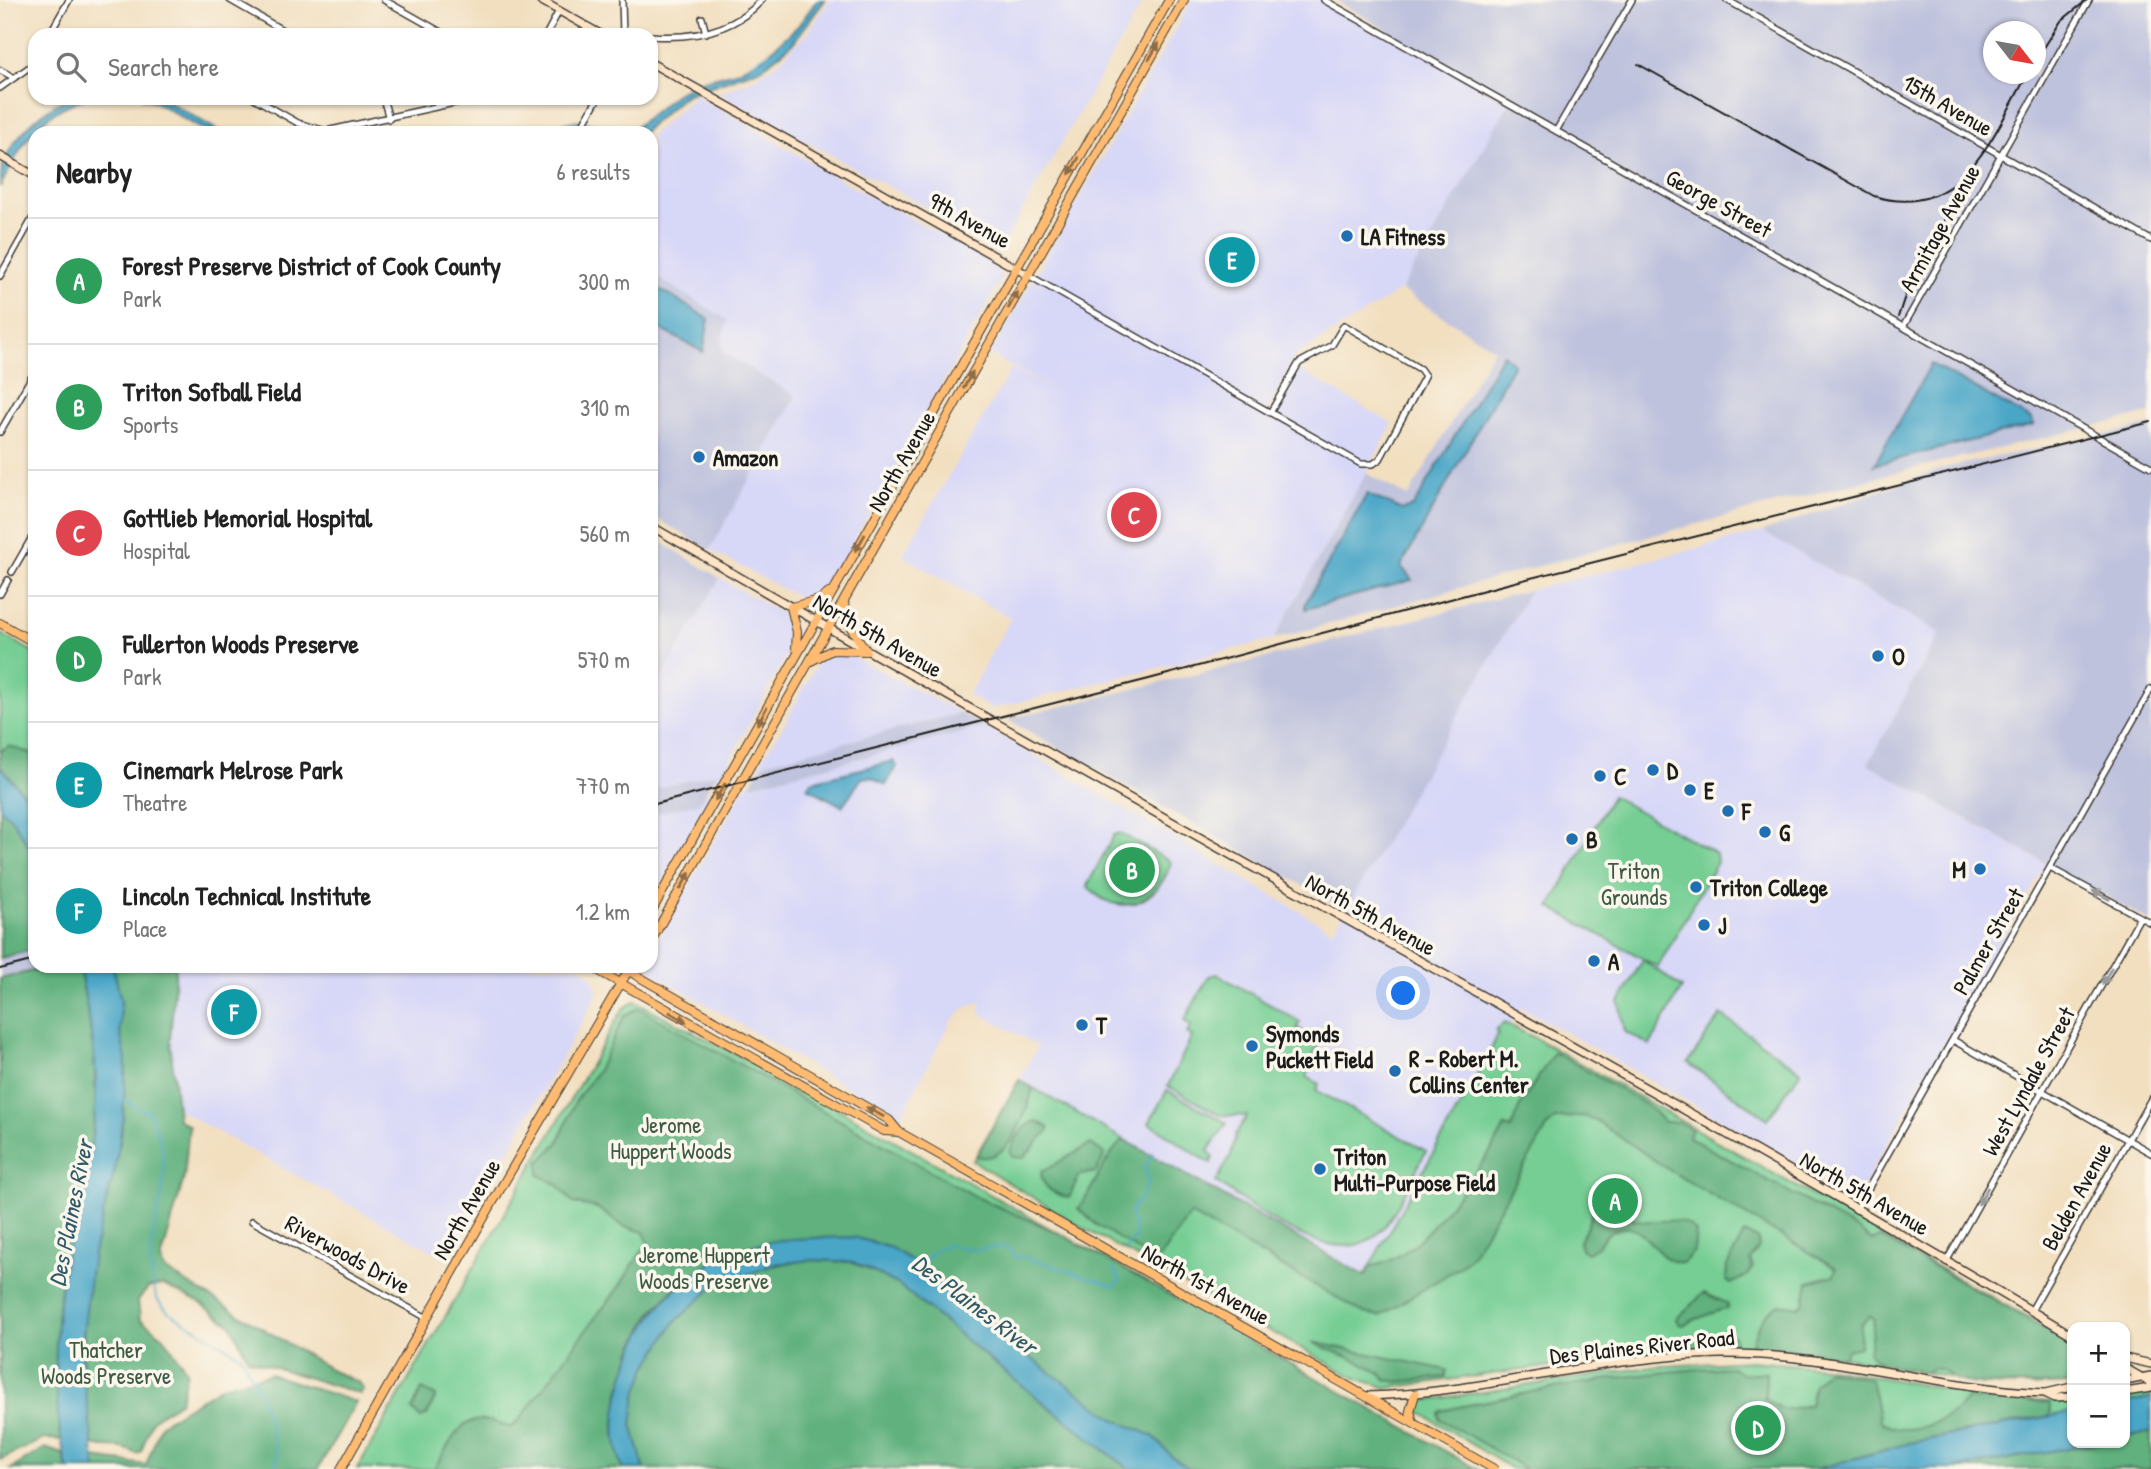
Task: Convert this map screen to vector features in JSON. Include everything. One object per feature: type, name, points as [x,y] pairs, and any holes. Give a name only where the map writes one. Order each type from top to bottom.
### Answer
[{"type":"main road","name":"North Avenue","points":[[658,900],[1169,0]]},
{"type":"main road","name":"North Avenue","points":[[658,929],[1184,0]]},
{"type":"main road","points":[[789,668],[798,641],[791,607],[818,600],[836,585]]},
{"type":"main road","points":[[844,598],[846,620],[866,651]]},
{"type":"main road","points":[[0,623],[28,639]]},
{"type":"main road","points":[[807,664],[832,650],[866,651]]},
{"type":"main road","name":"North 1st Avenue","points":[[602,973],[884,1131],[899,1132]]},
{"type":"main road","name":"North Avenue","points":[[341,1469],[623,973]]},
{"type":"main road","name":"North 1st Avenue","points":[[636,973],[888,1120],[899,1132],[1493,1469]]},
{"type":"main road","points":[[1413,1423],[1410,1410],[1415,1394]]},
{"type":"street","points":[[53,28],[69,0]]},
{"type":"street","points":[[230,0],[279,28]]},
{"type":"street","points":[[384,0],[434,28]]},
{"type":"street","points":[[622,0],[623,28]]},
{"type":"street","points":[[658,36],[690,37],[706,33],[742,18],[762,0]]},
{"type":"street","name":"George Street","points":[[1324,0],[2151,467]]},
{"type":"street","points":[[1556,131],[1632,0]]},
{"type":"street","name":"15th Avenue","points":[[1727,0],[2151,240]]},
{"type":"street","name":"Armitage Avenue","points":[[1903,327],[2089,0]]},
{"type":"street","points":[[543,1],[589,28]]},
{"type":"street","points":[[549,28],[559,11]]},
{"type":"street","points":[[702,18],[706,33]]},
{"type":"street","points":[[0,89],[28,66]]},
{"type":"street","name":"9th Avenue","points":[[658,67],[1361,464],[1374,464],[1380,459],[1425,376],[1420,369],[1344,325],[1332,345],[1299,363],[1270,412]]},
{"type":"street","points":[[0,70],[13,77]]},
{"type":"street","points":[[267,105],[307,126]]},
{"type":"street","points":[[385,105],[389,119]]},
{"type":"street","points":[[358,126],[448,105]]},
{"type":"street","points":[[582,126],[594,105]]},
{"type":"street","points":[[3,158],[28,172]]},
{"type":"street","points":[[0,276],[28,226]]},
{"type":"street","points":[[0,432],[28,383]]},
{"type":"street","name":"North 5th Avenue","points":[[658,530],[866,651],[1856,1210],[2067,1332]]},
{"type":"street","points":[[12,572],[28,544]]},
{"type":"street","points":[[0,594],[8,580]]},
{"type":"street","name":"Palmer Street","points":[[1856,1210],[2151,689]]},
{"type":"street","points":[[2050,868],[2151,923]]},
{"type":"street","name":"West Lyndale Street","points":[[1946,1263],[2140,917]]},
{"type":"street","points":[[1952,1040],[2151,1153]]},
{"type":"street","name":"Belden Avenue","points":[[2031,1311],[2151,1099]]},
{"type":"street","name":"Riverwoods Drive","points":[[252,1221],[426,1318]]},
{"type":"street","name":"Des Plaines River Road","points":[[1367,1396],[1415,1394],[1667,1357],[1740,1354],[1805,1358],[1936,1382],[2067,1397]]},
{"type":"street","points":[[2130,1359],[2151,1364]]},
{"type":"street","points":[[2130,1371],[2151,1385]]},
{"type":"street","points":[[2130,1380],[2151,1376]]},
{"type":"street","points":[[2130,1391],[2151,1385]]},
{"type":"street","name":"Des Plaines River Road","points":[[2045,1394],[2067,1388]]},
{"type":"shaded area","points":[[829,0],[1144,0],[1001,248],[718,93],[750,81],[776,64],[809,32]]},
{"type":"shaded area","points":[[1192,0],[1322,0],[1509,104],[1401,290],[1295,356],[1266,414],[1273,419],[1299,370],[1393,424],[1274,639],[992,709],[968,695],[1011,618],[902,556],[1011,369],[1057,392],[990,355]]},
{"type":"shaded area","points":[[1335,0],[2151,0],[2151,413],[1910,469],[1612,546],[1274,639],[1366,473],[1408,497],[1494,349],[1401,290],[1509,103],[1392,39],[1394,34]]},
{"type":"shaded area","points":[[696,95],[858,190],[994,263],[1002,278],[827,588],[804,600],[710,550],[796,396],[722,352],[721,340],[727,320],[658,278],[658,129]]},
{"type":"shaded area","points":[[658,278],[728,320],[721,340],[722,352],[796,396],[710,550],[658,519]]},
{"type":"shaded area","points":[[2151,425],[2151,922],[1868,764],[1940,633],[1762,532],[1944,468]]},
{"type":"shaded area","name":"Triton College","points":[[1762,532],[1940,633],[1868,764],[2046,864],[1859,1194],[1850,1193],[1521,1007],[1365,1276],[1019,1080],[1038,1046],[980,1013],[981,1001],[965,1008],[951,1021],[900,1119],[653,973],[658,973],[658,940],[747,784],[754,782],[753,785],[985,727],[1333,931],[1530,590]]},
{"type":"shaded area","points":[[658,540],[720,578],[658,683]]},
{"type":"shaded area","points":[[720,578],[784,615],[794,627],[795,639],[720,778],[713,779],[716,773],[658,788],[658,683]]},
{"type":"shaded area","points":[[1530,590],[1346,910],[1007,719],[1257,660]]},
{"type":"shaded area","points":[[844,652],[961,713],[764,763],[755,770],[780,732],[818,662],[834,653]]},
{"type":"shaded area","points":[[961,713],[985,727],[752,785],[751,783],[764,763]]},
{"type":"shaded area","points":[[717,773],[699,803],[658,813],[658,788]]},
{"type":"shaded area","points":[[712,793],[658,888],[658,813],[699,803],[705,794]]},
{"type":"shaded area","points":[[28,951],[28,972],[0,979],[0,958]]},
{"type":"shaded area","points":[[175,973],[588,973],[597,989],[596,997],[447,1259],[175,1108],[170,1040]]},
{"type":"green space","points":[[0,633],[28,649],[28,951],[0,958]]},
{"type":"green space","points":[[9,746],[28,753],[28,799],[0,766],[0,751]]},
{"type":"green space","name":"Triton Grounds","points":[[1612,796],[1716,854],[1717,862],[1658,967],[1550,907]]},
{"type":"green space","points":[[0,809],[11,818],[28,845],[28,951],[0,958]]},
{"type":"green space","points":[[1120,833],[1171,862],[1165,876],[1148,897],[1124,905],[1099,897],[1087,886],[1114,835]]},
{"type":"green space","points":[[1643,960],[1682,988],[1650,1045],[1625,1032],[1619,1002]]},
{"type":"green space","points":[[28,972],[80,973],[92,1037],[96,1090],[89,1155],[64,1269],[58,1310],[57,1366],[62,1440],[43,1439],[0,1460],[0,979]]},
{"type":"green space","name":"Thatcher Woods Preserve","points":[[115,973],[175,973],[170,1040],[178,1119],[189,1126],[184,1178],[161,1260],[164,1269],[335,1372],[358,1382],[363,1389],[360,1394],[248,1359],[231,1325],[199,1302],[163,1285],[148,1288],[138,1300],[140,1319],[164,1337],[187,1371],[180,1401],[152,1420],[141,1452],[137,1454],[119,1447],[92,1445],[83,1371],[84,1315],[93,1252],[121,1138],[126,1060],[120,1031],[121,1001]]},
{"type":"green space","name":"Triton Multi-Purpose Field","points":[[1217,974],[1300,1022],[1297,1028],[1321,1041],[1305,1069],[1309,1071],[1307,1077],[1319,1084],[1316,1090],[1426,1151],[1400,1203],[1387,1222],[1381,1230],[1363,1242],[1343,1246],[1321,1242],[1297,1233],[1216,1182],[1231,1155],[1236,1134],[1247,1116],[1220,1115],[1168,1086],[1192,1036],[1187,1033],[1191,1025],[1184,1021],[1209,976]]},
{"type":"green space","name":"Jerome Huppert Woods Preserve","points":[[635,1001],[842,1111],[1477,1469],[357,1469],[623,1009]]},
{"type":"green space","name":"Jerome Huppert Woods","points":[[639,1008],[979,1198],[1059,1233],[1110,1261],[1477,1469],[1190,1469],[1172,1457],[1153,1436],[1116,1420],[996,1333],[914,1262],[854,1237],[676,1286],[650,1315],[632,1350],[619,1392],[614,1429],[623,1469],[434,1469],[455,1435],[471,1422],[494,1422],[510,1428],[517,1423],[614,1294],[648,1243],[644,1232],[623,1226],[597,1208],[573,1203],[558,1185],[539,1175],[539,1162],[558,1143],[575,1102],[598,1070],[625,1015]]},
{"type":"green space","points":[[1721,1015],[1801,1071],[1768,1119],[1688,1063]]},
{"type":"green space","points":[[1505,1023],[1535,1038],[2067,1340],[2067,1349],[2036,1386],[1976,1382],[1828,1354],[1751,1347],[1672,1350],[1387,1388],[1353,1377],[1083,1228],[973,1161],[1019,1080],[1364,1276],[1488,1056],[1498,1034],[1496,1029]]},
{"type":"green space","points":[[1554,1052],[1648,1106],[1664,1122],[1678,1122],[1692,1130],[1688,1137],[1857,1229],[1872,1241],[1880,1237],[2067,1340],[2067,1384],[1979,1384],[1955,1379],[1936,1369],[1931,1368],[1925,1373],[1880,1364],[1869,1353],[1874,1318],[1870,1316],[1861,1325],[1859,1347],[1847,1350],[1844,1357],[1751,1347],[1757,1328],[1768,1312],[1779,1304],[1799,1307],[1804,1302],[1808,1282],[1834,1275],[1836,1268],[1672,1172],[1596,1121],[1584,1116],[1555,1119],[1548,1126],[1473,1254],[1461,1266],[1380,1316],[1364,1313],[1190,1214],[1157,1262],[1098,1226],[1078,1209],[1112,1153],[1124,1140],[1365,1276],[1371,1266],[1382,1264],[1406,1251],[1426,1233],[1477,1171],[1505,1126],[1511,1128],[1519,1108]]},
{"type":"green space","points":[[1019,1080],[1033,1088],[1015,1135],[998,1153],[988,1157],[976,1156]]},
{"type":"green space","points":[[1167,1090],[1227,1123],[1208,1151],[1213,1156],[1211,1164],[1149,1123]]},
{"type":"green space","points":[[1037,1121],[1049,1128],[1048,1131],[1023,1158],[1013,1157],[1010,1152],[1017,1137]]},
{"type":"green space","points":[[1091,1144],[1105,1154],[1096,1172],[1079,1175],[1069,1198],[1047,1187],[1041,1172]]},
{"type":"green space","points":[[1600,1207],[1643,1221],[1671,1220],[1684,1223],[1696,1232],[1694,1251],[1683,1263],[1673,1261],[1643,1236],[1628,1228],[1613,1231],[1587,1253],[1579,1244],[1594,1209]]},
{"type":"green space","points":[[1744,1233],[1758,1240],[1759,1247],[1750,1260],[1753,1267],[1749,1274],[1731,1284],[1726,1280],[1727,1266]]},
{"type":"green space","points":[[811,1260],[853,1262],[898,1284],[1129,1469],[644,1469],[633,1434],[635,1403],[647,1364],[669,1328],[697,1298],[724,1281],[761,1269]]},
{"type":"green space","points":[[1704,1293],[1728,1304],[1728,1308],[1683,1325],[1678,1323],[1676,1319]]},
{"type":"green space","points":[[1727,1334],[1735,1337],[1735,1347],[1672,1350],[1674,1340]]},
{"type":"green space","points":[[1312,1342],[1447,1370],[1446,1377],[1399,1382],[1385,1380],[1374,1369]]},
{"type":"green space","points":[[1750,1361],[1824,1367],[1999,1399],[2067,1403],[2067,1448],[2130,1448],[2130,1396],[2151,1392],[2151,1469],[1512,1469],[1415,1409],[1415,1404],[1422,1401],[1651,1367]]},
{"type":"green space","points":[[1732,1367],[1743,1374],[1766,1372],[1765,1399],[1783,1410],[1810,1405],[1814,1384],[1827,1370],[1871,1379],[1880,1421],[1890,1427],[1902,1429],[1940,1420],[1968,1398],[2049,1403],[2051,1412],[2048,1416],[1909,1443],[1817,1469],[1526,1469],[1440,1419],[1439,1414],[1441,1411],[1477,1403],[1585,1383]]},
{"type":"green space","points":[[270,1374],[356,1402],[318,1469],[96,1469],[94,1458],[146,1465],[161,1424],[222,1386]]},
{"type":"green space","points":[[422,1389],[436,1396],[427,1415],[421,1418],[412,1410]]},
{"type":"green space","points":[[2151,1432],[2151,1469],[1953,1469],[2068,1448],[2130,1448],[2130,1436]]},
{"type":"green space","points":[[45,1448],[63,1454],[67,1469],[11,1469]]},
{"type":"water","points":[[817,0],[825,0],[792,44],[762,68],[685,95],[650,126],[637,126],[678,92],[701,81],[736,72],[764,57],[798,26]]},
{"type":"water","points":[[56,105],[68,105],[38,126],[29,126]]},
{"type":"water","points":[[161,105],[174,105],[210,126],[196,126]]},
{"type":"water","points":[[578,120],[598,126],[554,126]]},
{"type":"water","points":[[28,127],[28,138],[0,187],[6,158]]},
{"type":"water","points":[[658,288],[709,319],[703,352],[658,328]]},
{"type":"water","points":[[1503,354],[1514,364],[1401,566],[1412,580],[1306,609],[1305,604],[1367,494],[1402,510],[1413,507]]},
{"type":"water","points":[[1931,364],[2031,419],[2034,425],[1874,465]]},
{"type":"water","points":[[893,761],[897,766],[886,785],[871,777],[862,778],[842,806],[807,787],[812,781]]},
{"type":"water","points":[[0,766],[28,799],[28,845],[11,818],[0,809]]},
{"type":"water","points":[[80,973],[115,973],[121,1001],[120,1031],[126,1060],[123,1118],[115,1169],[93,1253],[82,1343],[96,1469],[67,1469],[59,1426],[56,1336],[63,1270],[93,1132],[96,1091],[89,1019]]},
{"type":"water","points":[[854,1237],[891,1248],[914,1262],[996,1333],[1116,1420],[1153,1436],[1172,1457],[1190,1469],[1129,1469],[898,1284],[853,1262],[811,1260],[775,1264],[712,1288],[674,1323],[647,1367],[636,1395],[632,1424],[644,1469],[623,1469],[615,1432],[619,1395],[636,1345],[663,1302],[701,1269],[748,1247],[804,1238]]},
{"type":"water","points":[[2151,1398],[2151,1432],[2130,1436],[2130,1402]]},
{"type":"water","points":[[2067,1413],[2068,1448],[1953,1469],[1817,1469],[1910,1443]]},
{"type":"waterway","points":[[751,64],[770,52]]},
{"type":"waterway","points":[[123,1100],[149,1112],[161,1142],[164,1169],[162,1193],[149,1256],[156,1298],[167,1311],[241,1356],[260,1394],[273,1436],[277,1458],[275,1469]]},
{"type":"waterway","points":[[1125,1249],[1136,1237],[1130,1211],[1144,1194],[1149,1176],[1144,1170],[1153,1153]]},
{"type":"waterway","name":"Des Plaines River","points":[[919,1268],[934,1251],[947,1245],[976,1250],[1001,1246],[1011,1250],[1016,1258],[1022,1256],[1114,1286],[1121,1280],[1114,1271],[1115,1267]]},
{"type":"railway","points":[[2046,44],[2061,21],[2087,0]]},
{"type":"railway","points":[[1638,64],[1874,196],[1904,201],[1930,197],[1952,185],[1971,168],[2002,122],[2023,84]]},
{"type":"railway","points":[[1898,317],[1911,278],[1969,177]]},
{"type":"railway","points":[[658,803],[1149,679],[1507,584],[2151,422]]},
{"type":"railway","points":[[0,969],[28,962]]},
{"type":"place","name":"LA Fitness","points":[[1347,236]]},
{"type":"place","name":"Cinemark Melrose Park","points":[[1232,260]]},
{"type":"place","name":"Amazon","points":[[699,457]]},
{"type":"place","name":"Gottlieb Memorial Hospital","points":[[1134,515]]},
{"type":"place","name":"O","points":[[1878,656]]},
{"type":"place","name":"D","points":[[1653,770]]},
{"type":"place","name":"C","points":[[1600,776]]},
{"type":"place","name":"E","points":[[1690,790]]},
{"type":"place","name":"F","points":[[1728,811]]},
{"type":"place","name":"G","points":[[1765,832]]},
{"type":"place","name":"B","points":[[1572,839]]},
{"type":"place","name":"M","points":[[1980,869]]},
{"type":"place","name":"Triton Sofball Field","points":[[1132,870]]},
{"type":"place","name":"Triton College","points":[[1696,887]]},
{"type":"place","name":"J","points":[[1704,925]]},
{"type":"place","name":"A","points":[[1594,961]]},
{"type":"place","name":"Lincoln Technical Institute","points":[[234,1012]]},
{"type":"place","name":"T","points":[[1082,1025]]},
{"type":"place","name":"Symonds Puckett Field","points":[[1252,1046]]},
{"type":"place","name":"R - Robert M. Collins Center","points":[[1395,1071]]},
{"type":"place","name":"Triton Multi-Purpose Field","points":[[1320,1169]]},
{"type":"place","name":"Forest Preserve District of Cook County","points":[[1615,1201]]},
{"type":"place","name":"Fullerton Woods Preserve","points":[[1758,1428]]}]
